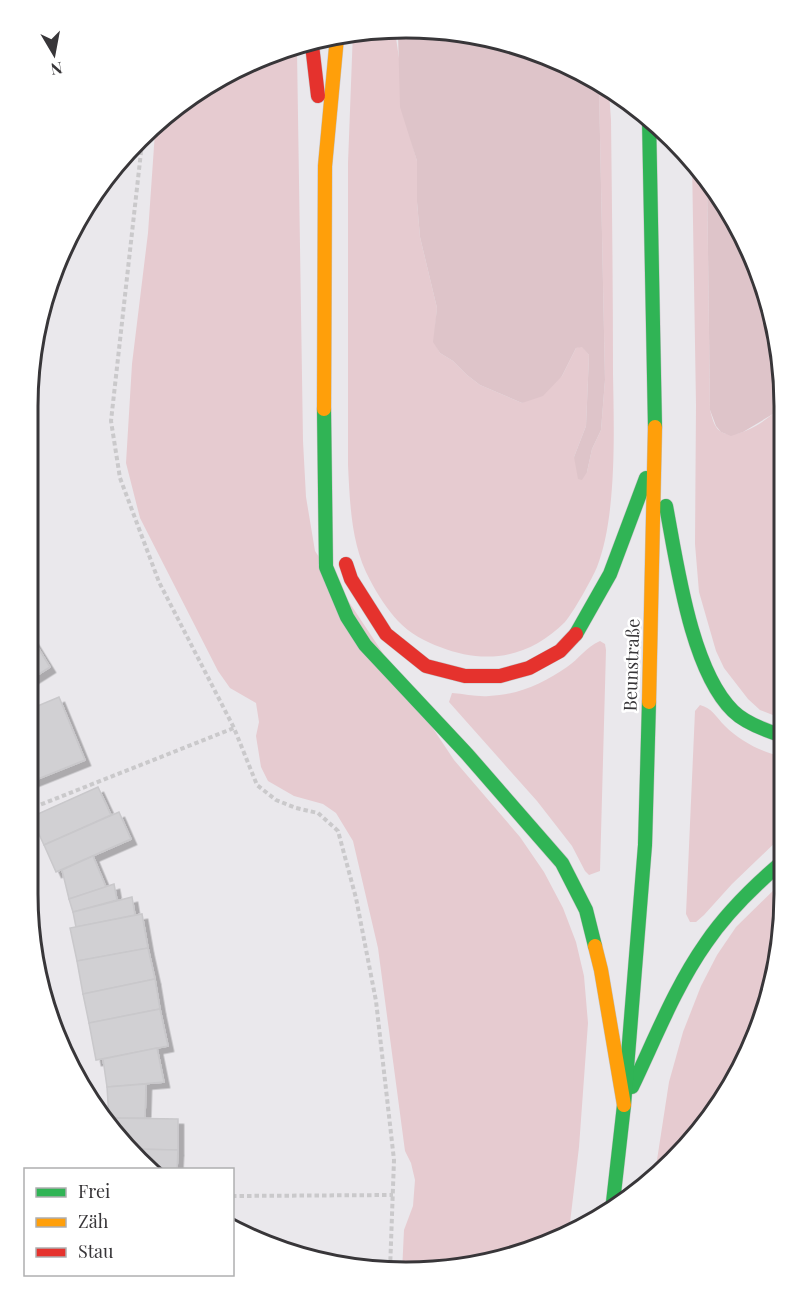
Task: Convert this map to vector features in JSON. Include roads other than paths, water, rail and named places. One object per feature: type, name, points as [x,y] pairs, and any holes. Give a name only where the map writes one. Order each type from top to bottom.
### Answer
[{"type":"main road","points":[[336,45],[325,166],[324,488],[326,567],[346,617],[365,645],[466,754],[562,863],[586,910],[601,970],[624,1105]]},
{"type":"main road","points":[[313,50],[325,166]]},
{"type":"main road","name":"Beunstraße","points":[[613,1198],[624,1105],[645,845],[655,455],[649,129]]},
{"type":"main road","points":[[324,488],[351,579],[386,634],[426,666],[465,676],[500,676],[529,668],[560,651],[580,629],[610,574],[655,455]]},
{"type":"main road","points":[[655,455],[697,647],[717,689],[733,711],[774,732]]},
{"type":"main road","points":[[624,1105],[696,957],[716,929],[774,869]]}]
